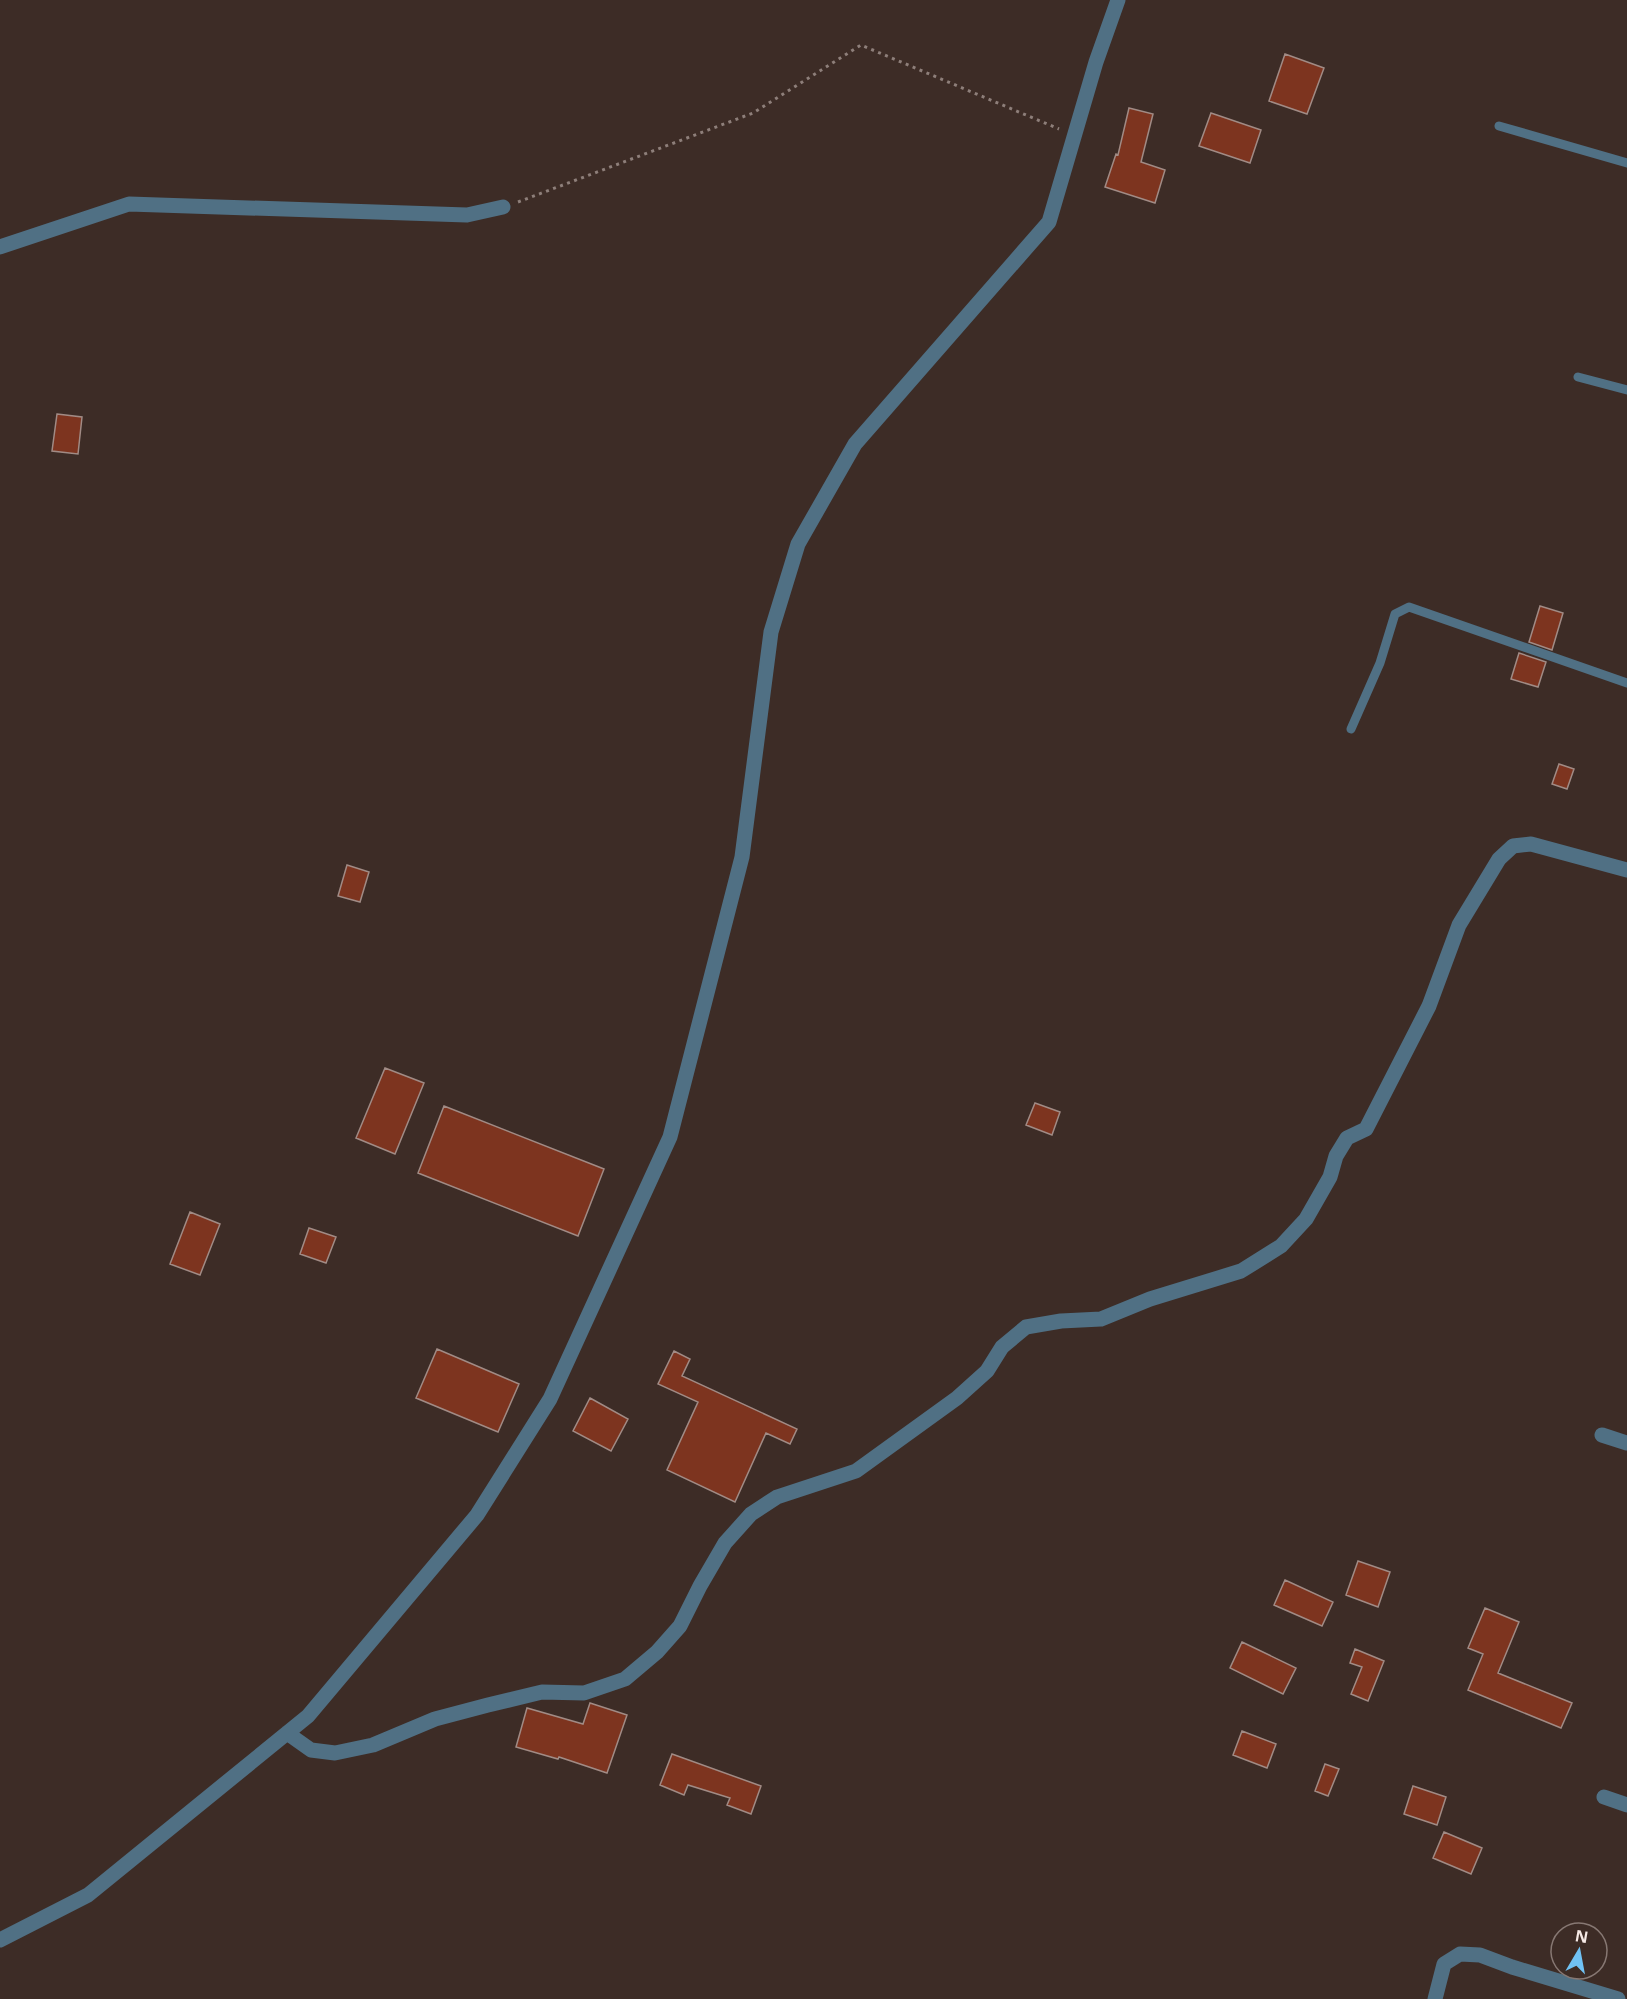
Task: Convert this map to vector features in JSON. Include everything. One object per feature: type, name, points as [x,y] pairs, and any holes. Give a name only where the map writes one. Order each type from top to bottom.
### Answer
[{"type":"street","points":[[0,1940],[88,1895],[308,1716],[477,1515],[550,1399],[670,1137],[742,857],[771,632],[798,544],[855,444],[1049,222],[1074,135],[1118,0]]},
{"type":"street","points":[[0,247],[129,204],[467,215],[503,207]]},
{"type":"street","points":[[287,1733],[311,1750],[334,1753],[373,1745],[435,1719],[466,1711],[542,1692],[584,1693],[625,1679],[657,1652],[680,1626],[725,1543],[751,1514],[777,1497],[856,1471],[957,1398],[987,1371],[1002,1347],[1026,1327],[1061,1321],[1101,1319],[1150,1299],[1241,1271],[1281,1246],[1306,1219],[1330,1177],[1336,1156],[1347,1138],[1366,1129],[1429,1006],[1459,925],[1499,859],[1512,846],[1531,844],[1627,870]]},
{"type":"street","points":[[1602,1435],[1627,1443]]},
{"type":"street","points":[[1604,1797],[1627,1805]]},
{"type":"street","points":[[1435,1999],[1444,1964],[1460,1954],[1480,1955],[1618,1999]]},
{"type":"lane","points":[[1499,126],[1627,163]]},
{"type":"lane","points":[[1578,377],[1627,390]]},
{"type":"lane","points":[[1351,729],[1380,663],[1395,614],[1409,607],[1627,683]]},
{"type":"path","points":[[503,207],[753,114],[861,45],[1074,135]]},
{"type":"building","points":[[1285,54],[1324,68],[1307,114],[1269,101]]},
{"type":"building","points":[[1129,108],[1153,114],[1141,162],[1165,170],[1155,203],[1105,187],[1116,154],[1118,155]]},
{"type":"building","points":[[1211,113],[1261,130],[1250,163],[1199,146]]},
{"type":"building","points":[[57,414],[82,417],[78,454],[52,451]]},
{"type":"building","points":[[1540,606],[1563,613],[1552,650],[1529,642]]},
{"type":"building","points":[[1519,653],[1546,662],[1538,687],[1511,679]]},
{"type":"building","points":[[1559,764],[1574,769],[1567,789],[1552,784]]},
{"type":"building","points":[[347,865],[369,872],[360,902],[338,896]]},
{"type":"building","points":[[385,1068],[424,1083],[395,1154],[356,1138]]},
{"type":"building","points":[[1035,1103],[1060,1112],[1052,1135],[1026,1125]]},
{"type":"building","points":[[444,1106],[604,1169],[578,1236],[418,1173]]},
{"type":"building","points":[[190,1212],[220,1224],[200,1275],[170,1264]]},
{"type":"building","points":[[309,1228],[336,1237],[326,1263],[300,1254]]},
{"type":"building","points":[[437,1349],[519,1384],[498,1432],[416,1398]]},
{"type":"building","points":[[674,1351],[690,1359],[682,1376],[797,1429],[790,1444],[766,1433],[735,1502],[667,1470],[698,1402],[658,1384]]},
{"type":"building","points":[[590,1398],[628,1419],[611,1451],[573,1431]]},
{"type":"building","points":[[1358,1561],[1390,1572],[1378,1607],[1346,1595]]},
{"type":"building","points":[[1285,1580],[1333,1602],[1322,1626],[1274,1605]]},
{"type":"building","points":[[1485,1608],[1519,1622],[1498,1673],[1572,1703],[1561,1728],[1468,1690],[1483,1654],[1468,1648]]},
{"type":"building","points":[[1242,1642],[1296,1668],[1283,1694],[1230,1668]]},
{"type":"building","points":[[1355,1649],[1384,1661],[1368,1701],[1351,1694],[1362,1667],[1350,1663]]},
{"type":"building","points":[[590,1703],[627,1715],[607,1773],[559,1757],[558,1759],[516,1747],[527,1708],[583,1724]]},
{"type":"building","points":[[1242,1731],[1276,1744],[1267,1768],[1233,1755]]},
{"type":"building","points":[[672,1754],[761,1786],[751,1814],[727,1805],[730,1798],[688,1785],[684,1795],[660,1785]]},
{"type":"building","points":[[1325,1764],[1339,1769],[1328,1796],[1315,1791]]},
{"type":"building","points":[[1413,1786],[1446,1797],[1437,1825],[1404,1814]]},
{"type":"building","points":[[1444,1832],[1482,1848],[1471,1874],[1433,1858]]}]
